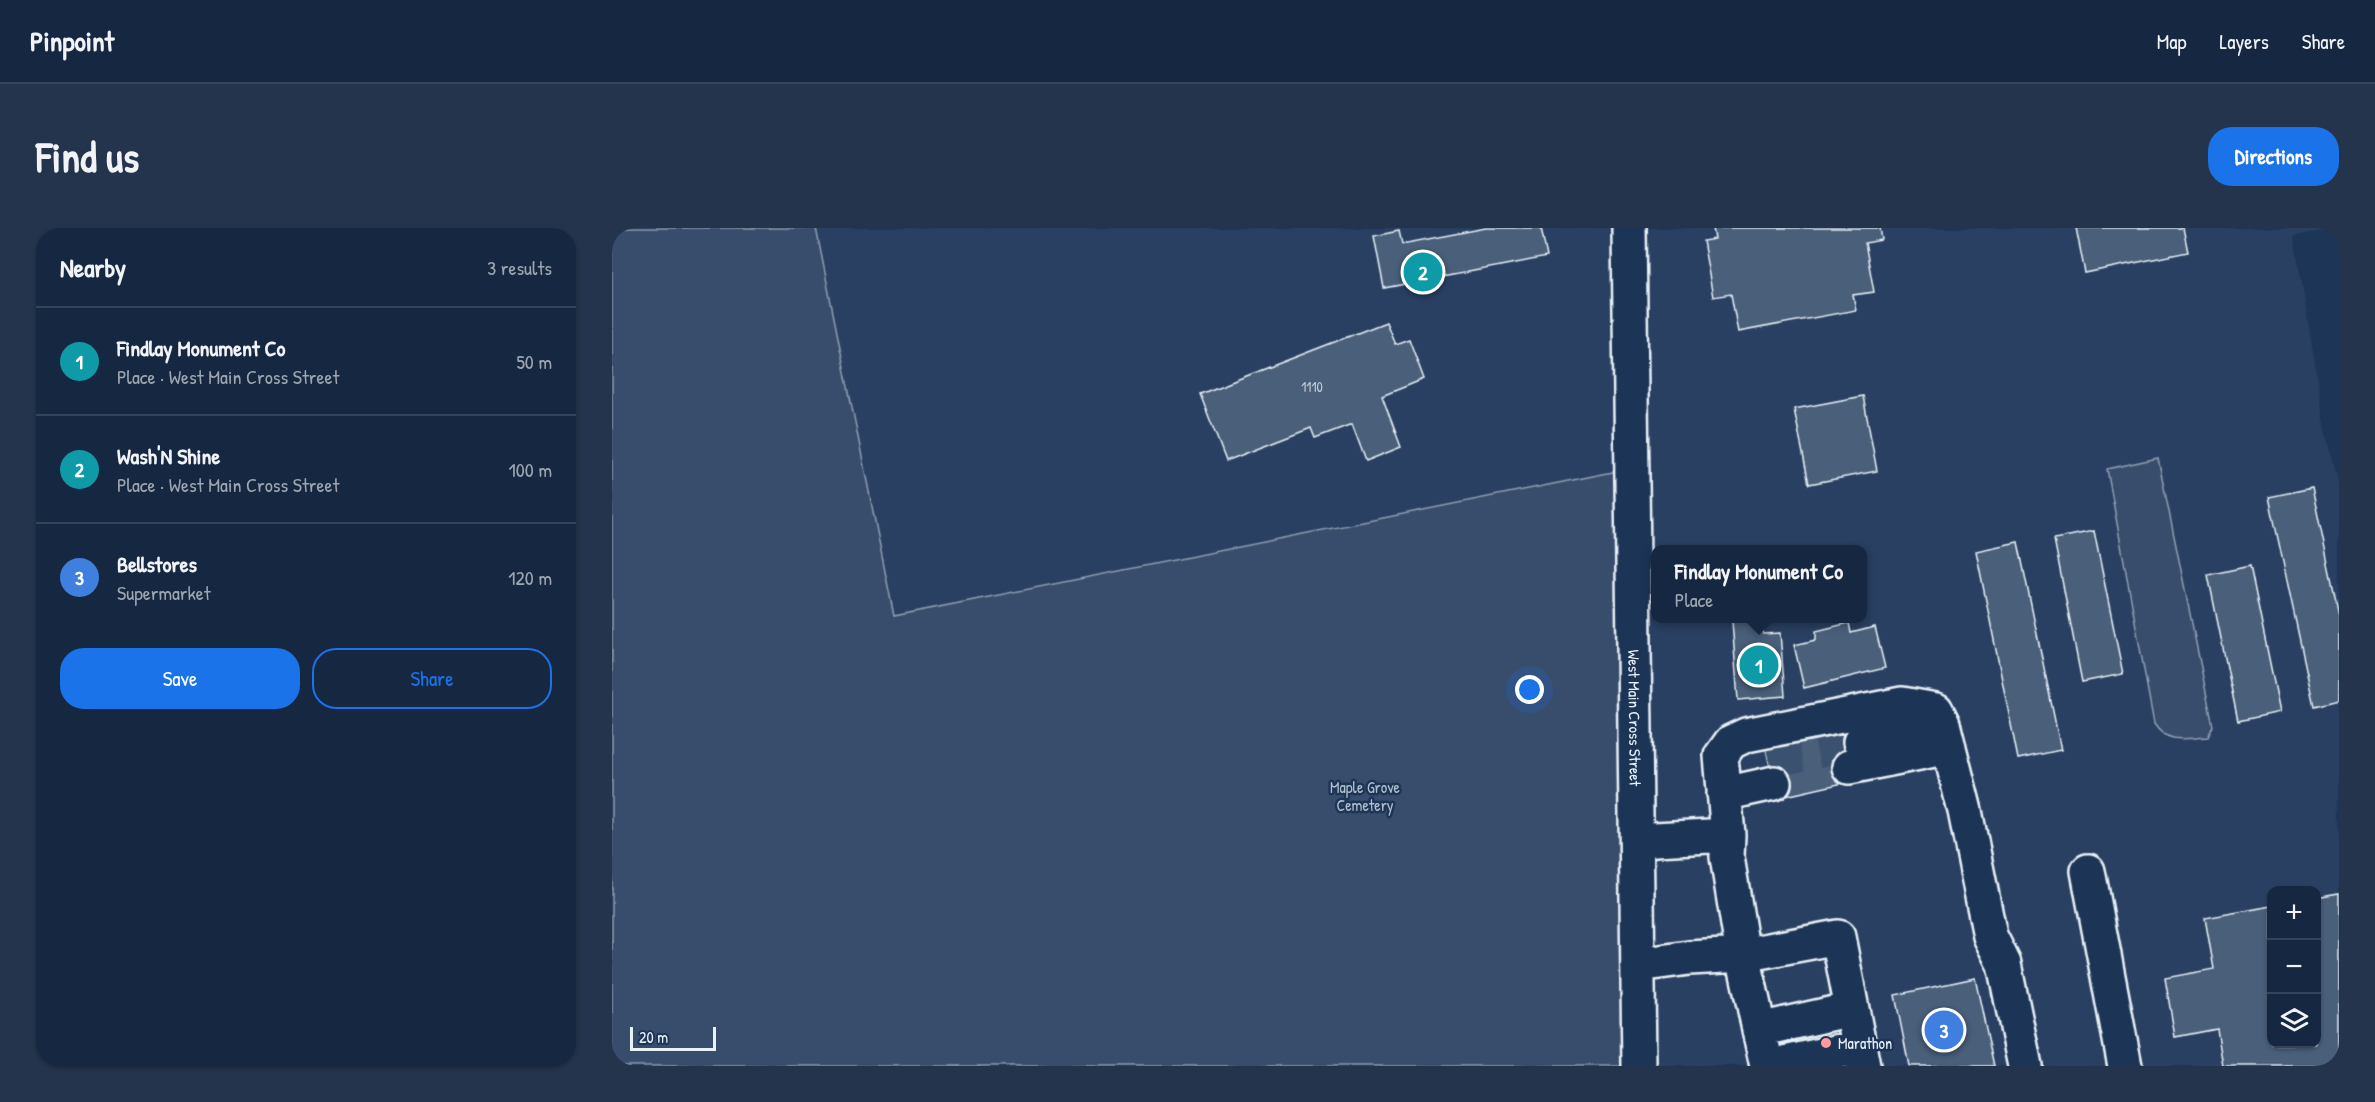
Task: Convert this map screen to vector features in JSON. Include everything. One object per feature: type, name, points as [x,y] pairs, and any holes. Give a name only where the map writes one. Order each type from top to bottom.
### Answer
[{"type":"main road","name":"West Main Cross Street","points":[[1629,228],[1639,1066]]},
{"type":"main road","points":[[1638,965],[1689,958],[1743,955],[1838,937],[1862,1056],[1769,1066],[1743,955],[1727,857],[1728,835],[1721,756],[1731,741],[1746,735],[1902,704],[1936,710],[1946,735],[1965,811],[1987,922],[2004,964],[2025,1066]]},
{"type":"main road","points":[[1847,756],[1946,735]]},
{"type":"main road","points":[[1723,783],[1771,773]]},
{"type":"main road","points":[[1637,840],[1728,835]]},
{"type":"main road","points":[[2088,871],[2125,1066]]},
{"type":"main road","points":[[1987,922],[1985,968],[2005,1066]]},
{"type":"main road","points":[[1759,1030],[1852,1009]]},
{"type":"shaded area","points":[[816,228],[2339,228],[2294,236],[2326,430],[2339,485],[2339,1066],[1639,1066],[1632,469],[894,616]]},
{"type":"green space","name":"Maple Grove Cemetery","points":[[612,228],[816,228],[894,616],[1633,468],[1639,1066],[612,1066]]},
{"type":"green space","points":[[2158,458],[2213,726],[2208,737],[2171,738],[2159,731],[2154,724],[2107,469]]},
{"type":"building","points":[[1486,228],[1541,228],[1547,257],[1384,288],[1374,236],[1399,231],[1402,244]]},
{"type":"building","points":[[1713,228],[1880,228],[1882,240],[1865,243],[1874,292],[1853,295],[1856,310],[1738,332],[1731,294],[1713,297],[1703,241],[1715,239]]},
{"type":"building","points":[[2076,228],[2183,228],[2188,252],[2085,273]]},
{"type":"building","points":[[1386,322],[1395,344],[1409,339],[1424,379],[1382,396],[1401,447],[1366,461],[1352,424],[1315,438],[1311,428],[1226,461],[1200,394]]},
{"type":"building","points":[[1863,396],[1877,471],[1809,484],[1794,409]]},
{"type":"building","points":[[2312,488],[2339,615],[2339,700],[2314,706],[2269,497]]},
{"type":"building","points":[[2094,531],[2123,674],[2082,682],[2054,539]]},
{"type":"building","points":[[2018,542],[2061,750],[2018,759],[1976,551]]},
{"type":"building","points":[[2250,566],[2280,712],[2238,721],[2208,575]]},
{"type":"building","points":[[1732,623],[1762,623],[1763,634],[1780,633],[1785,696],[1738,700]]},
{"type":"building","points":[[1849,623],[1851,633],[1875,627],[1885,668],[1804,688],[1794,645],[1816,640],[1816,631]]},
{"type":"building","points":[[1839,723],[1852,781],[1777,798],[1764,740]]},
{"type":"building","points":[[2339,894],[2339,1066],[2223,1066],[2217,1029],[2175,1037],[2165,978],[2214,969],[2205,918],[2267,907],[2267,1048],[2321,1048],[2321,897]]},
{"type":"building","points":[[1975,978],[1994,1066],[1909,1066],[1895,995]]},
{"type":"tunnel","points":[[1769,762],[1844,745]]},
{"type":"place","name":"Wash'N Shine","points":[[1423,272]]},
{"type":"place","name":"Findlay Monument Co","points":[[1759,665]]},
{"type":"place","name":"Bellstores","points":[[1944,1030]]},
{"type":"place","name":"Marathon","points":[[1826,1043]]}]
